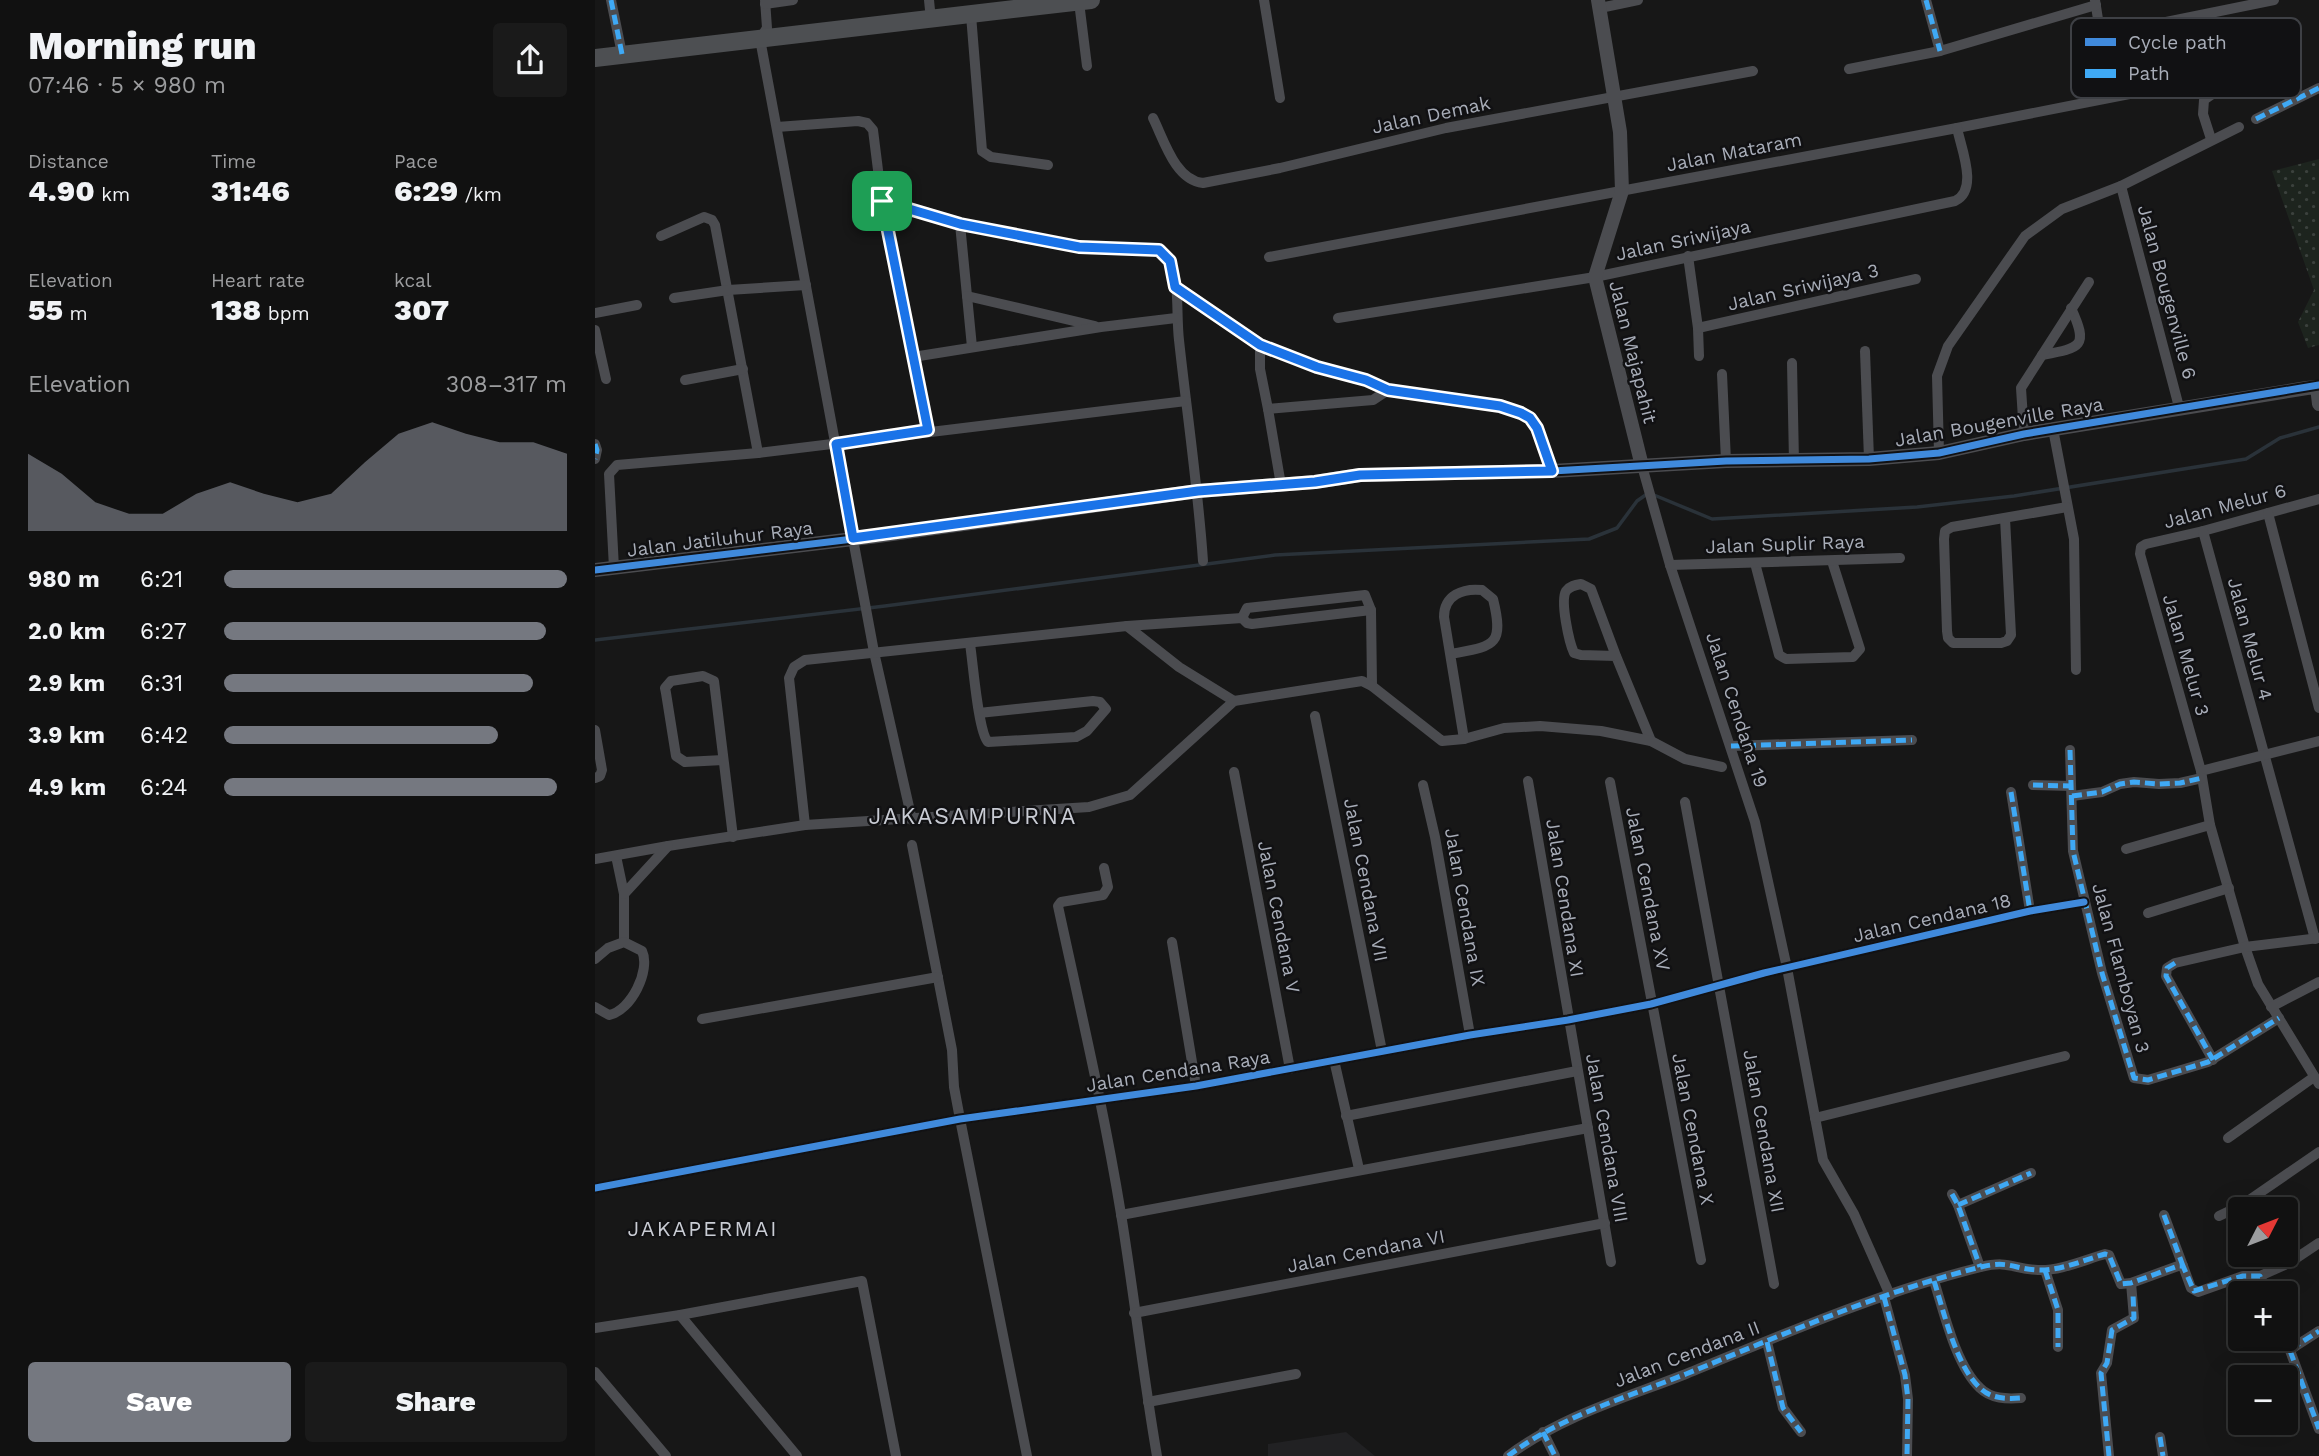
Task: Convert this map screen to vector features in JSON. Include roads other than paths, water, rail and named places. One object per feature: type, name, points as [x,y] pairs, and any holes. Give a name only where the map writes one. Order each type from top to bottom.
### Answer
[{"type":"main road","points":[[595,58],[1085,1]]},
{"type":"street","points":[[611,0],[622,54]]},
{"type":"street","points":[[793,0],[765,2],[767,29],[760,39],[874,652],[912,820]]},
{"type":"street","points":[[929,0],[931,20]]},
{"type":"street","points":[[1264,0],[1280,98]]},
{"type":"street","points":[[1599,4],[1638,0]]},
{"type":"street","points":[[1926,0],[1940,51]]},
{"type":"street","points":[[2186,18],[2274,0]]},
{"type":"street","points":[[1085,1],[1087,66]]},
{"type":"street","points":[[1849,69],[1940,51],[2095,2]]},
{"type":"street","name":"Jalan Majapahit","points":[[1599,4],[1620,132],[1622,191],[1595,277],[1642,466]]},
{"type":"street","points":[[971,15],[982,151],[991,158],[1048,165]]},
{"type":"street","name":"Jalan Demak","points":[[1153,118],[1181,171],[1191,180],[1203,183],[1280,168],[1446,128],[1753,71]]},
{"type":"street","points":[[2301,97],[2319,88]]},
{"type":"street","name":"Jalan Mataram","points":[[1269,257],[1957,128],[2100,98]]},
{"type":"street","points":[[2207,98],[2204,100],[2203,114],[2211,139]]},
{"type":"street","points":[[2256,119],[2299,98]]},
{"type":"street","points":[[777,127],[858,121],[867,123],[873,130],[882,201],[928,430]]},
{"type":"street","points":[[1940,453],[1937,376],[1948,345],[2025,236],[2062,209],[2121,186],[2239,127]]},
{"type":"street","name":"Jalan Sriwijaya","points":[[1338,318],[1595,277],[1961,198],[1965,193],[1968,178],[1957,128]]},
{"type":"street","name":"Jalan Bougenville 6","points":[[2121,186],[2179,407]]},
{"type":"street","points":[[882,201],[960,224],[1079,247],[1159,250],[1170,261],[1198,491],[1203,561]]},
{"type":"street","points":[[661,236],[704,217],[712,220],[719,240],[758,453]]},
{"type":"street","points":[[960,224],[972,347]]},
{"type":"street","points":[[1688,256],[1699,356]]},
{"type":"street","name":"Jalan Sriwijaya 3","points":[[1698,328],[1916,279]]},
{"type":"street","points":[[2024,434],[2021,388],[2089,282]]},
{"type":"street","points":[[674,298],[728,290],[806,285]]},
{"type":"street","points":[[1175,287],[1260,345],[1317,367],[1366,380],[1388,390],[1500,406],[1521,413],[1530,418],[1537,428],[1552,471]]},
{"type":"street","points":[[967,296],[1101,327]]},
{"type":"street","points":[[595,313],[637,305]]},
{"type":"street","points":[[2042,355],[2069,350],[2081,339],[2082,332],[2071,308]]},
{"type":"street","points":[[913,357],[1176,318]]},
{"type":"street","points":[[595,330],[606,379]]},
{"type":"street","points":[[1260,345],[1260,369],[1280,485]]},
{"type":"street","points":[[1865,351],[1869,459]]},
{"type":"street","points":[[1792,363],[1794,462]]},
{"type":"street","points":[[685,380],[743,369]]},
{"type":"street","points":[[1722,374],[1726,461]]},
{"type":"street","points":[[2318,386],[2319,404]]},
{"type":"street","name":"Jalan Bougenville Raya","points":[[1642,466],[1726,461],[1869,459],[1940,453],[2024,434],[2318,386]]},
{"type":"street","points":[[1268,409],[1373,400],[1388,390]]},
{"type":"street","points":[[614,568],[609,495],[610,474],[615,465],[758,453],[928,430],[1186,401]]},
{"type":"street","points":[[2053,429],[2074,539],[2076,670]]},
{"type":"street","points":[[595,444],[595,458]]},
{"type":"street","name":"Jalan Jatiluhur Raya","points":[[595,570],[1198,491],[1360,475],[1552,471],[1642,466]]},
{"type":"street","name":"Jalan Cendana 19","points":[[1642,466],[1670,565],[1755,822],[1827,1169],[1854,1214],[1887,1296],[1905,1375],[1908,1399],[1907,1456]]},
{"type":"street","name":"Jalan Melur 6","points":[[2141,547],[2319,499]]},
{"type":"street","points":[[2005,518],[2011,635],[2007,641],[2001,643],[1953,643],[1948,638],[1947,631],[1945,531],[1952,527],[2005,518],[2066,502]]},
{"type":"street","points":[[2268,513],[2319,708]]},
{"type":"street","name":"Jalan Melur 4","points":[[2203,531],[2317,938]]},
{"type":"street","name":"Jalan Melur 3","points":[[2141,547],[2140,554],[2201,775],[2210,825],[2245,947],[2258,984],[2317,1081]]},
{"type":"street","name":"Jalan Suplir Raya","points":[[1670,565],[1900,558]]},
{"type":"street","points":[[1755,563],[1779,655],[1786,659],[1853,657],[1860,649],[1832,561]]},
{"type":"street","points":[[1616,656],[1574,653],[1564,602],[1566,592],[1571,586],[1581,584],[1591,589],[1651,741]]},
{"type":"street","points":[[1451,654],[1482,649],[1493,642],[1499,632],[1493,599],[1482,590],[1456,594],[1447,604],[1444,617],[1464,739]]},
{"type":"street","points":[[1242,618],[1247,608],[1362,594],[1367,596],[1371,610],[1372,685]]},
{"type":"street","points":[[805,825],[791,673],[798,663],[874,652],[1127,626],[1242,618],[1252,624],[1371,610]]},
{"type":"street","points":[[1127,626],[1179,667],[1234,701]]},
{"type":"street","points":[[970,644],[979,713],[983,736],[991,743],[1083,735],[1106,709],[1100,702],[1093,701],[979,713]]},
{"type":"street","points":[[723,760],[685,762],[676,756],[666,693],[671,681],[703,676],[714,681],[733,836]]},
{"type":"street","points":[[595,859],[805,825],[1089,807],[1130,795],[1234,701],[1362,681],[1372,685],[1442,741],[1464,739],[1504,728],[1540,726],[1601,731],[1651,741],[1685,759],[1722,766]]},
{"type":"street","name":"Jalan Cendana VII","points":[[1315,716],[1382,1051]]},
{"type":"street","points":[[595,730],[602,770],[600,776],[595,778]]},
{"type":"street","points":[[1731,746],[1912,740]]},
{"type":"street","points":[[2033,785],[2071,791],[2102,792],[2120,784],[2134,782],[2180,783],[2264,755],[2319,741]]},
{"type":"street","name":"Jalan Flamboyan 3","points":[[2070,750],[2073,851],[2102,973],[2134,1077],[2148,1080],[2213,1060],[2279,1018]]},
{"type":"street","name":"Jalan Cendana V","points":[[1234,772],[1290,1069]]},
{"type":"street","name":"Jalan Cendana XI","points":[[1528,781],[1568,1020]]},
{"type":"street","name":"Jalan Cendana XV","points":[[1609,782],[1651,1004]]},
{"type":"street","name":"Jalan Cendana IX","points":[[1423,785],[1435,837],[1470,1035]]},
{"type":"street","points":[[2011,792],[2030,912]]},
{"type":"street","name":"Jalan Cendana XII","points":[[1685,802],[1774,1284]]},
{"type":"street","points":[[2126,849],[2210,825]]},
{"type":"street","points":[[912,845],[952,1050],[954,1087],[960,1119],[1027,1456]]},
{"type":"street","points":[[624,894],[668,846]]},
{"type":"street","points":[[616,856],[624,894],[624,942]]},
{"type":"street","points":[[1104,868],[1108,887],[1104,895],[1061,902],[1058,906],[1101,1101],[1157,1456]]},
{"type":"street","points":[[2148,913],[2229,888]]},
{"type":"street","name":"Jalan Cendana 18","points":[[1765,973],[2084,902]]},
{"type":"street","points":[[2213,1060],[2166,976],[2167,968],[2175,963],[2245,947],[2317,938]]},
{"type":"street","points":[[595,959],[608,948],[624,942],[637,947],[644,955],[646,965],[620,1011],[610,1014],[595,1007]]},
{"type":"street","points":[[1172,942],[1196,1086]]},
{"type":"street","name":"Jalan Cendana Raya","points":[[595,1188],[960,1119],[1196,1086],[1470,1035],[1568,1020],[1651,1004],[1765,973]]},
{"type":"street","points":[[702,1019],[938,977]]},
{"type":"street","points":[[2271,1007],[2319,982]]},
{"type":"street","name":"Jalan Cendana X","points":[[1651,1004],[1701,1260]]},
{"type":"street","name":"Jalan Cendana VIII","points":[[1568,1020],[1611,1262]]},
{"type":"street","points":[[1815,1118],[2065,1056]]},
{"type":"street","points":[[1334,1060],[1359,1170]]},
{"type":"street","points":[[1346,1116],[1577,1071]]},
{"type":"street","points":[[2228,1138],[2317,1081]]},
{"type":"street","points":[[1121,1215],[1588,1128]]},
{"type":"street","points":[[2220,1216],[2242,1205],[2319,1152]]},
{"type":"street","points":[[1958,1205],[2031,1173]]},
{"type":"street","points":[[1952,1194],[1980,1267]]},
{"type":"street","points":[[2164,1214],[2191,1288],[2198,1292],[2243,1276],[2260,1276],[2289,1263],[2319,1243]]},
{"type":"street","name":"Jalan Cendana VI","points":[[1134,1313],[1605,1223]]},
{"type":"street","points":[[2058,1347],[2058,1310],[2045,1270],[2105,1254],[2109,1255],[2121,1284],[2131,1283],[2174,1266],[2183,1266]]},
{"type":"street","name":"Jalan Cendana II","points":[[1509,1456],[1543,1432],[1581,1414],[1804,1325],[1887,1296],[2001,1263],[2045,1270]]},
{"type":"street","points":[[2260,1276],[2262,1281]]},
{"type":"street","points":[[595,1328],[862,1281],[896,1456]]},
{"type":"street","points":[[1934,1281],[1969,1375],[1980,1389],[1995,1397],[2021,1398]]},
{"type":"street","points":[[2109,1456],[2101,1373],[2106,1363],[2112,1330],[2134,1318],[2131,1283]]},
{"type":"street","points":[[680,1315],[797,1456]]},
{"type":"street","points":[[2298,1344],[2319,1331]]},
{"type":"street","points":[[1767,1342],[1783,1408],[1801,1432]]},
{"type":"street","points":[[2292,1351],[2316,1413],[2319,1429]]},
{"type":"street","points":[[595,1372],[666,1456]]},
{"type":"street","points":[[1148,1402],[1296,1374]]},
{"type":"street","points":[[1543,1432],[1555,1456]]},
{"type":"street","points":[[2160,1437],[2163,1456]]},
{"type":"waterway","points":[[1654,495],[1712,519],[1917,507],[2014,496],[2246,459],[2280,438],[2319,427]]},
{"type":"waterway","points":[[595,640],[885,606],[1275,555],[1589,539],[1617,528],[1637,501],[1647,494]]},
{"type":"district","name":"JAKASAMPURNA","points":[[973,816]]},
{"type":"district","name":"JAKAPERMAI","points":[[703,1228]]}]
